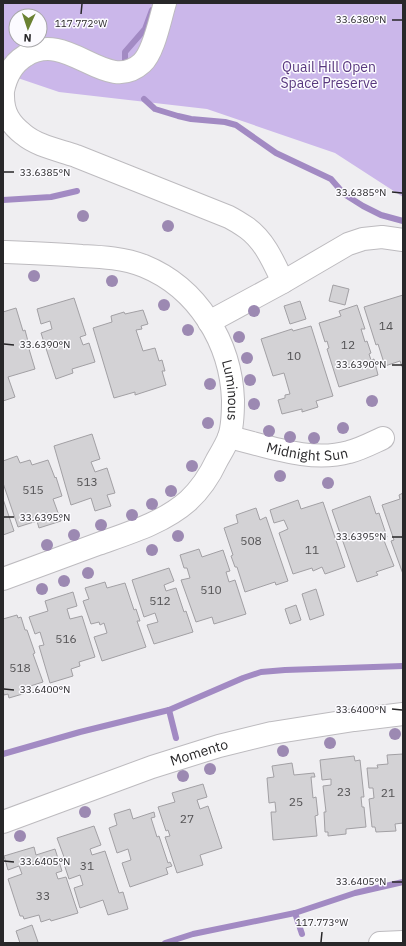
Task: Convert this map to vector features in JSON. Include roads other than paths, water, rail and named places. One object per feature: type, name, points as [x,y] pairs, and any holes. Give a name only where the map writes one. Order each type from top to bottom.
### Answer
[{"type":"street","points":[[3,91],[5,81],[10,70],[18,60],[29,53],[40,50],[53,48],[66,52],[108,71],[121,72],[132,70],[142,63],[151,50],[165,3]]},
{"type":"street","points":[[3,96],[6,113],[12,124],[24,136],[229,217],[249,229],[262,243],[272,258],[283,282]]},
{"type":"street","points":[[209,322],[283,282],[348,244],[364,239],[382,237],[403,240]]},
{"type":"street","name":"Luminous","points":[[3,252],[112,258],[143,266],[166,278],[191,298],[209,322],[223,347],[232,381],[233,406],[229,437],[203,486],[188,501],[169,515],[144,527],[3,579]]},
{"type":"street","name":"Midnight Sun","points":[[229,437],[294,452],[320,456],[351,452],[383,438]]},
{"type":"street","name":"Momento","points":[[3,822],[152,767],[219,746],[272,733],[403,714]]},
{"type":"street","points":[[380,943],[403,942]]},
{"type":"waterway","points":[[125,61],[125,52],[145,29],[152,10]]},
{"type":"waterway","points":[[144,99],[155,109],[178,116],[191,119],[225,122],[236,125],[276,153],[331,179],[344,194],[363,206],[381,215],[403,221]]},
{"type":"waterway","points":[[3,200],[51,197],[77,191]]},
{"type":"waterway","points":[[3,754],[80,732],[169,710],[243,678],[261,672],[403,666]]},
{"type":"waterway","points":[[169,710],[176,738]]},
{"type":"waterway","points":[[165,943],[193,934],[295,913],[355,893],[403,882]]},
{"type":"waterway","points":[[295,913],[302,934]]},
{"type":"park label","name":"Quail Hill Open Space Preserve","points":[[329,76]]}]
